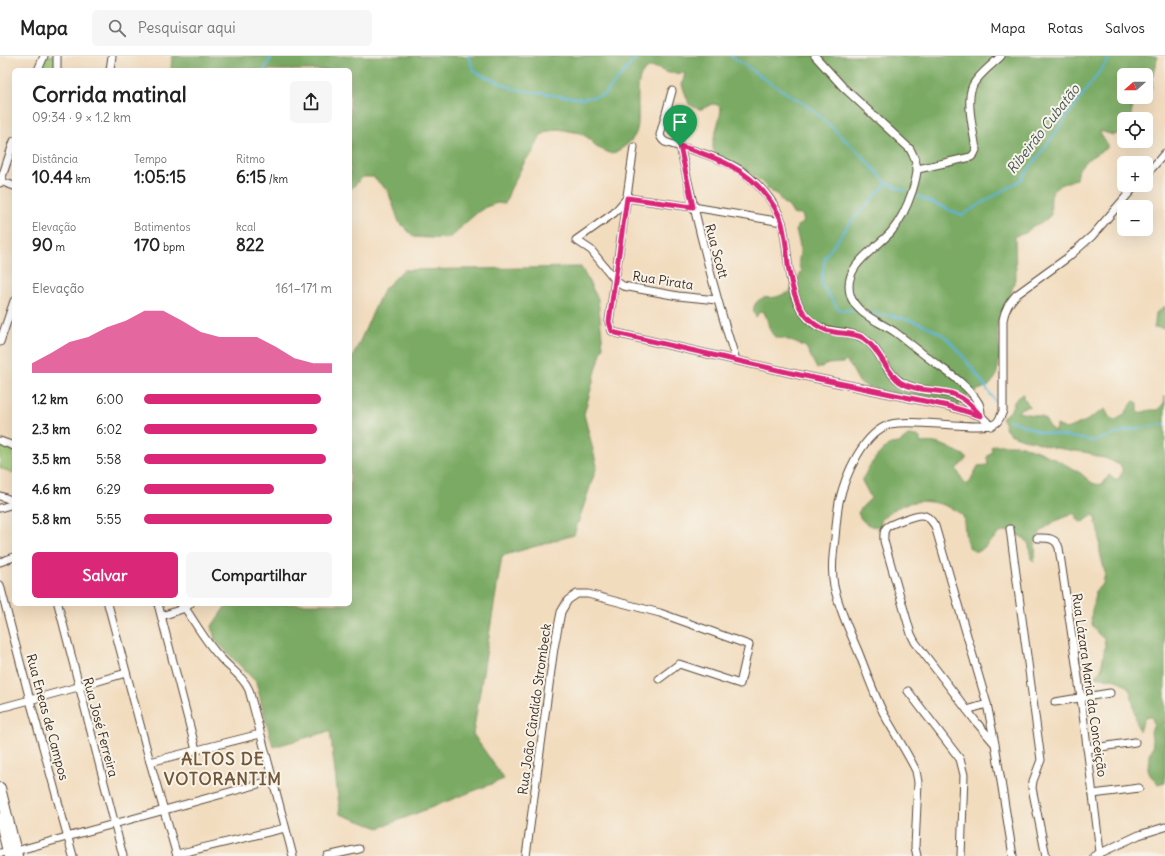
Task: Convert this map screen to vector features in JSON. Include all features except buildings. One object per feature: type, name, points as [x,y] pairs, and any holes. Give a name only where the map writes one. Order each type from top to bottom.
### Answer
[{"type":"street","points":[[39,68],[44,56]]},
{"type":"street","points":[[57,56],[57,68]]},
{"type":"street","points":[[110,68],[112,56]]},
{"type":"street","points":[[815,56],[843,87],[910,149],[916,160],[918,169],[908,204],[901,219],[891,232],[860,261],[853,270],[849,281],[852,301],[856,307],[894,332],[958,380],[973,395],[981,409],[981,416]]},
{"type":"street","points":[[918,169],[971,157],[974,154],[976,150],[970,95],[973,85],[1001,56]]},
{"type":"street","points":[[672,91],[660,135],[662,140],[717,159],[745,173],[765,193],[782,222],[789,272],[794,293],[800,308],[806,317],[815,325],[823,329],[833,332],[853,334],[862,338],[877,353],[895,377],[901,382],[918,388],[954,395],[967,402],[991,426]]},
{"type":"street","name":"Rua Scott","points":[[680,146],[693,207],[717,300],[736,360]]},
{"type":"street","points":[[12,147],[0,182],[12,185]]},
{"type":"street","points":[[634,147],[609,322],[612,331],[736,360],[948,406],[981,416]]},
{"type":"street","points":[[1153,167],[1165,153]]},
{"type":"street","points":[[917,856],[915,847],[918,782],[916,771],[878,702],[838,603],[832,565],[839,504],[850,470],[861,449],[875,432],[890,424],[908,422],[991,426],[996,424],[1003,411],[1003,320],[1005,310],[1009,302],[1016,295],[1072,254],[1092,236],[1130,192]]},
{"type":"street","points":[[627,198],[693,207],[782,222]]},
{"type":"street","name":"Rua Pirata","points":[[627,198],[614,213],[576,240],[591,250],[615,280],[623,286],[678,296],[717,300]]},
{"type":"street","points":[[0,342],[12,307]]},
{"type":"street","points":[[0,441],[12,445]]},
{"type":"street","points":[[0,496],[12,502]]},
{"type":"street","points":[[0,508],[12,504]]},
{"type":"street","points":[[995,744],[919,649],[911,634],[884,541],[886,528],[891,524],[921,515],[927,516],[935,526],[987,704],[995,744],[1013,856]]},
{"type":"street","points":[[1010,529],[1041,760],[1032,788],[1046,856]]},
{"type":"street","name":"Rua Lázara Maria da Conceição","points":[[1037,538],[1050,538],[1057,543],[1059,548],[1081,698],[1093,794],[1097,854]]},
{"type":"street","points":[[0,562],[12,558]]},
{"type":"street","name":"Rua Eneas de Campos","points":[[0,585],[73,856]]},
{"type":"street","name":"Rua João Cândido Strombeck","points":[[526,856],[554,648],[561,612],[568,600],[577,594],[588,594],[660,613],[750,645],[740,684],[679,664],[659,679]]},
{"type":"street","name":"Rua José Ferreira","points":[[58,606],[78,688],[123,856]]},
{"type":"street","points":[[109,606],[150,762],[177,855],[285,828]]},
{"type":"street","points":[[159,606],[196,750]]},
{"type":"street","points":[[162,616],[183,606]]},
{"type":"street","points":[[186,606],[219,657],[246,683],[250,690],[260,734],[293,856]]},
{"type":"street","points":[[0,708],[78,688],[126,673]]},
{"type":"street","points":[[908,692],[960,759],[963,767],[962,856]]},
{"type":"street","points":[[1056,702],[1110,693]]},
{"type":"street","points":[[967,710],[987,704]]},
{"type":"street","points":[[150,762],[260,734]]},
{"type":"street","points":[[1087,749],[1135,742]]},
{"type":"street","points":[[10,854],[68,836],[114,825],[273,780]]},
{"type":"street","points":[[0,788],[10,854]]},
{"type":"street","points":[[1093,794],[1139,788]]},
{"type":"street","points":[[0,818],[10,854]]},
{"type":"street","points":[[1097,854],[1139,836],[1165,828]]},
{"type":"street","points":[[327,856],[359,849]]},
{"type":"green space","points":[[46,56],[56,56],[54,68],[42,68]]},
{"type":"green space","points":[[172,56],[1157,57],[1156,67],[1153,74],[1153,68],[1117,68],[1117,104],[1138,104],[1133,106],[1132,112],[1117,112],[1117,134],[1113,135],[1100,131],[1107,143],[1107,148],[1083,164],[1077,173],[1076,179],[1056,187],[1053,190],[1051,199],[1051,215],[1043,222],[1033,226],[1026,233],[1015,236],[1016,275],[1010,297],[999,317],[997,328],[1000,356],[996,377],[989,386],[962,399],[958,408],[868,387],[859,382],[846,361],[843,363],[828,364],[817,369],[806,347],[783,338],[776,338],[769,329],[764,312],[760,311],[756,317],[754,314],[754,306],[757,301],[763,298],[776,297],[789,293],[800,275],[802,270],[799,266],[800,248],[796,231],[797,226],[803,223],[803,216],[800,214],[793,214],[789,207],[783,203],[777,194],[770,191],[755,176],[745,169],[725,161],[715,153],[713,149],[713,142],[721,109],[718,105],[712,104],[702,109],[698,109],[689,104],[682,85],[685,73],[669,73],[657,68],[649,68],[643,72],[638,88],[638,119],[635,135],[628,144],[612,154],[596,147],[590,139],[580,133],[558,129],[541,135],[532,154],[525,161],[510,190],[505,204],[497,203],[486,207],[478,212],[456,233],[447,239],[414,237],[399,222],[388,191],[373,177],[363,177],[352,188],[352,68],[171,68]]},
{"type":"green space","points":[[581,267],[598,299],[603,346],[584,414],[597,466],[574,535],[502,556],[473,734],[504,779],[379,828],[340,814],[330,731],[273,747],[256,682],[215,640],[212,626],[226,606],[352,606],[352,359],[383,290],[403,270]]},
{"type":"green space","points":[[1165,306],[1165,329],[1154,327],[1156,313]]},
{"type":"green space","points":[[1021,394],[1023,394],[1023,398],[1030,406],[1022,408],[1018,412],[1043,417],[1054,432],[1057,425],[1066,429],[1086,421],[1105,409],[1109,417],[1113,420],[1120,418],[1134,401],[1138,403],[1139,413],[1150,410],[1158,410],[1164,403],[1165,396],[1165,782],[1158,784],[1151,776],[1148,769],[1149,755],[1153,747],[1151,732],[1154,724],[1152,718],[1149,716],[1145,717],[1139,731],[1132,697],[1127,686],[1118,681],[1095,676],[1101,670],[1105,646],[1104,639],[1094,628],[1091,617],[1095,591],[1103,584],[1105,573],[1100,552],[1099,531],[1095,524],[1096,517],[1093,515],[1082,522],[1078,520],[1074,513],[1059,519],[1048,526],[1037,538],[1034,561],[1031,559],[1029,545],[1026,540],[1007,531],[1000,533],[980,551],[974,551],[970,548],[966,538],[963,516],[957,511],[941,504],[933,502],[908,503],[898,507],[881,520],[881,526],[877,527],[870,526],[859,516],[858,513],[861,508],[871,498],[862,481],[868,468],[887,446],[899,443],[908,436],[918,436],[920,438],[920,443],[927,442],[938,444],[964,455],[966,460],[956,469],[966,485],[969,483],[978,466],[988,465],[987,457],[992,451],[991,447],[994,445],[1023,446],[1039,452],[1077,471],[1095,484],[1103,484],[1109,475],[1114,479],[1118,479],[1122,473],[1122,468],[1120,465],[1105,458],[1097,457],[1089,453],[1044,445],[1010,434],[1006,430],[1002,417],[1010,412],[1014,402]]},
{"type":"green space","points":[[0,446],[12,449],[12,472],[0,468]]},
{"type":"waterway","points":[[265,68],[272,56]]},
{"type":"waterway","points":[[468,56],[475,72],[514,89],[581,99],[604,95],[638,56]]},
{"type":"waterway","points":[[731,56],[812,109],[858,152],[887,183]]},
{"type":"waterway","name":"Ribeirão Cubatão","points":[[917,196],[962,215],[1021,180],[1111,56]]},
{"type":"waterway","name":"Ribeirão Cubatão","points":[[854,311],[838,309],[821,284],[825,257],[850,223],[887,183],[906,191]]},
{"type":"waterway","name":"Ribeirão Cubatão","points":[[872,313],[910,320],[927,326],[944,336],[966,360],[995,401]]},
{"type":"waterway","points":[[1009,420],[1040,432],[1094,441],[1132,429],[1165,424]]},
{"type":"district","name":"ALTOS DE VOTORANTIM","points":[[223,769]]},
{"type":"route","points":[[680,146],[711,156],[745,173],[765,193],[782,222],[789,272],[794,293],[800,308],[806,317],[815,325],[823,329],[833,332],[853,334],[862,338],[871,345],[895,377],[901,382],[918,388],[954,395],[971,405],[981,416],[948,406],[768,368],[612,331],[609,322],[627,198],[693,207],[680,146]]}]
